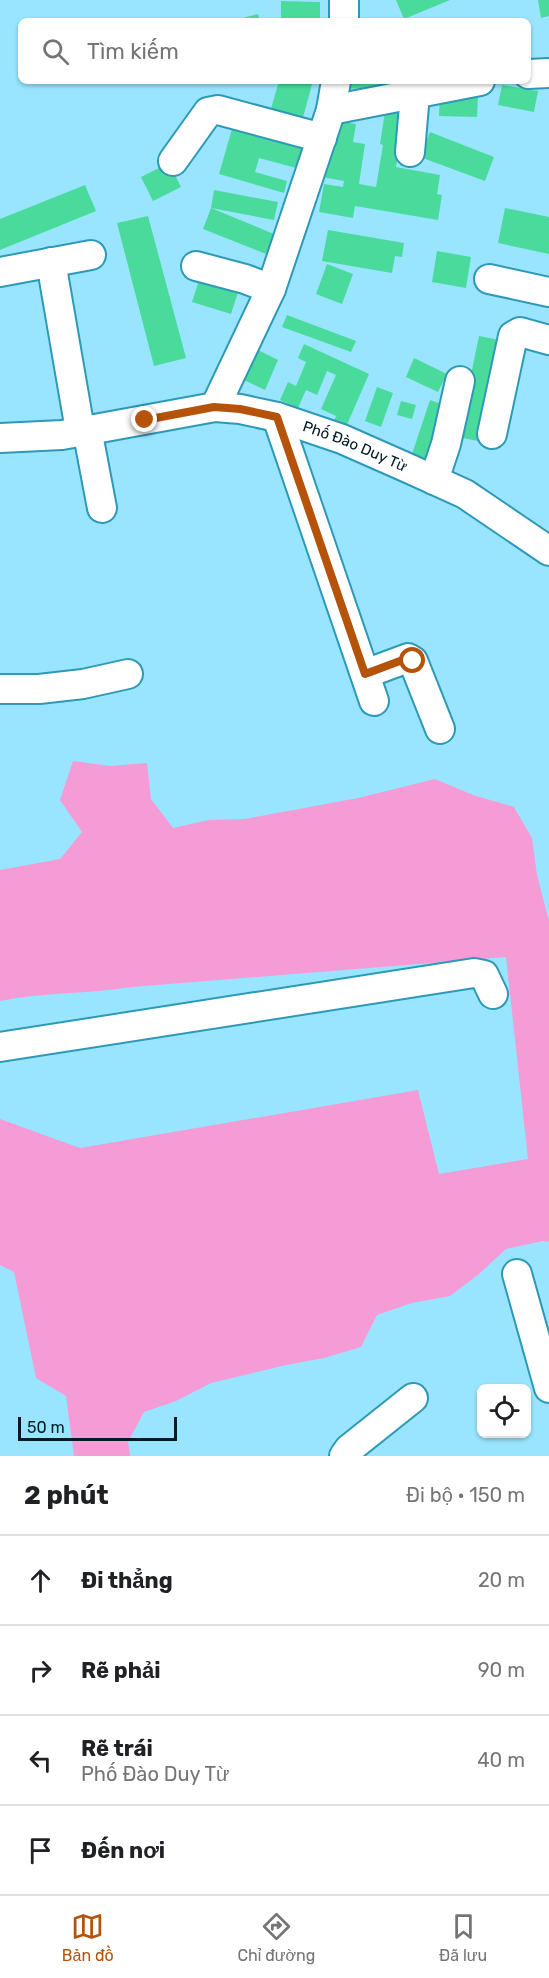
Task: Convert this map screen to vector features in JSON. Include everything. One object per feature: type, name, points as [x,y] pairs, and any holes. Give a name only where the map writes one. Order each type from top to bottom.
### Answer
[{"type":"street","points":[[344,0],[344,18]]},
{"type":"street","points":[[531,74],[549,73]]},
{"type":"street","points":[[214,407],[271,289],[331,110],[335,84]]},
{"type":"street","points":[[331,110],[465,84]]},
{"type":"street","points":[[410,152],[415,94]]},
{"type":"street","points":[[173,161],[208,112],[218,110],[322,138]]},
{"type":"street","points":[[0,272],[91,255]]},
{"type":"street","points":[[51,262],[83,430],[102,508]]},
{"type":"street","points":[[196,266],[245,279],[271,289]]},
{"type":"street","points":[[489,279],[549,292]]},
{"type":"street","points":[[492,434],[513,336],[520,332],[549,340]]},
{"type":"street","points":[[434,480],[446,444],[460,381]]},
{"type":"street","name":"Phố Đào Duy Từ","points":[[0,438],[62,435],[214,407],[240,409],[277,417],[342,439],[465,494],[549,551]]},
{"type":"street","points":[[277,417],[374,701]]},
{"type":"street","points":[[365,674],[408,658],[413,661],[440,729]]},
{"type":"street","points":[[0,689],[39,689],[83,684],[128,674]]},
{"type":"street","points":[[0,1047],[474,973],[484,975],[493,994]]},
{"type":"street","points":[[517,1274],[549,1388]]},
{"type":"street","points":[[344,1456],[349,1449],[412,1398]]},
{"type":"shaded area","points":[[73,761],[110,766],[147,763],[151,799],[173,828],[209,820],[245,819],[358,798],[435,779],[473,795],[514,807],[532,838],[537,875],[549,921],[549,1242],[543,1241],[506,1249],[450,1296],[412,1303],[377,1315],[361,1347],[324,1358],[211,1383],[176,1401],[144,1412],[128,1442],[130,1456],[74,1456],[66,1396],[36,1378],[14,1272],[0,1265],[0,1119],[80,1148],[418,1090],[439,1174],[528,1159],[506,957],[132,987],[0,1001],[0,870],[60,859],[82,832],[60,800]]},
{"type":"building","points":[[396,0],[450,0],[406,18],[404,18]]},
{"type":"building","points":[[538,0],[549,0],[549,16],[541,18]]},
{"type":"building","points":[[281,1],[320,2],[320,18],[281,18]]},
{"type":"building","points":[[258,14],[259,18],[243,18]]},
{"type":"building","points":[[278,84],[312,84],[302,121],[270,112]]},
{"type":"building","points":[[347,84],[415,85],[348,89]]},
{"type":"building","points":[[502,85],[538,91],[534,112],[498,105]]},
{"type":"building","points":[[440,94],[478,96],[477,117],[439,116]]},
{"type":"building","points":[[386,105],[406,109],[396,167],[440,175],[437,194],[442,195],[438,220],[355,206],[353,218],[319,212],[324,184],[343,187],[344,181],[322,177],[332,120],[356,124],[353,142],[365,144],[359,184],[376,187],[383,145],[380,144]]},
{"type":"building","points":[[234,122],[307,143],[300,169],[259,158],[255,172],[287,181],[284,193],[219,174]]},
{"type":"building","points":[[430,132],[494,157],[485,181],[420,157]]},
{"type":"building","points":[[169,163],[181,187],[153,201],[141,177]]},
{"type":"building","points":[[85,185],[96,211],[0,250],[0,219]]},
{"type":"building","points":[[214,190],[278,202],[274,220],[211,208]]},
{"type":"building","points":[[211,208],[274,234],[266,254],[203,229]]},
{"type":"building","points":[[505,208],[549,217],[549,254],[498,243]]},
{"type":"building","points":[[148,216],[186,358],[154,366],[117,223]]},
{"type":"building","points":[[328,230],[404,243],[402,257],[395,256],[392,273],[322,261]]},
{"type":"building","points":[[437,251],[471,257],[466,288],[432,282]]},
{"type":"building","points":[[327,264],[353,274],[342,304],[316,294]]},
{"type":"building","points":[[202,271],[241,283],[231,314],[192,302]]},
{"type":"building","points":[[287,315],[356,341],[351,352],[282,327]]},
{"type":"building","points":[[479,336],[504,341],[483,442],[458,437]]},
{"type":"building","points":[[304,344],[369,374],[346,427],[334,421],[336,416],[321,409],[336,375],[327,371],[317,395],[306,390],[298,408],[280,400],[288,382],[296,386],[306,362],[298,358]]},
{"type":"building","points":[[256,349],[278,360],[265,390],[242,379]]},
{"type":"building","points":[[414,358],[447,374],[438,392],[406,377]]},
{"type":"building","points":[[377,387],[393,393],[381,427],[365,421]]},
{"type":"building","points":[[430,400],[447,406],[429,460],[412,454]]},
{"type":"building","points":[[401,401],[416,405],[412,419],[397,415]]},
{"type":"route","points":[[145,420],[214,407],[240,409],[277,417],[365,674],[408,658],[413,661]]}]
